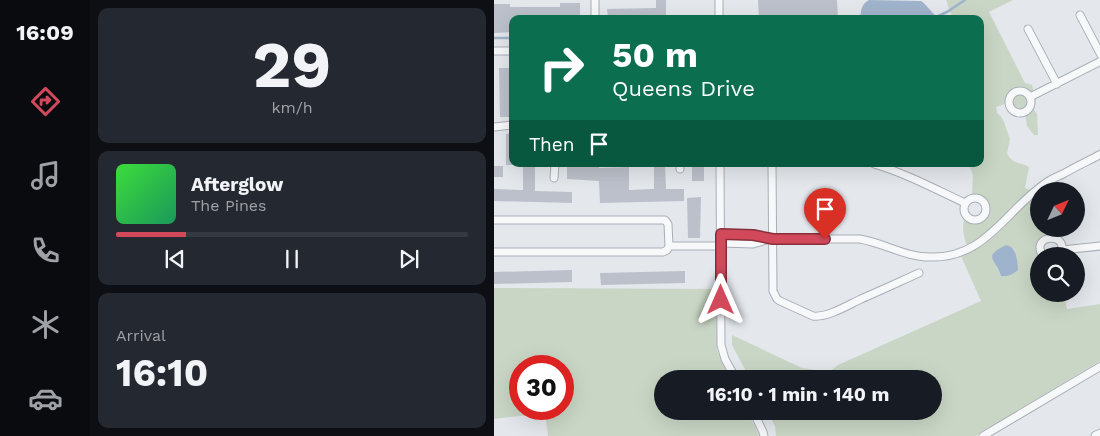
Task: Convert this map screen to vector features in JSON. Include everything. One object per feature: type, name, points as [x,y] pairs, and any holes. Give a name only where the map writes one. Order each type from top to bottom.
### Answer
[{"type":"street","points":[[594,0],[594,15]]},
{"type":"street","points":[[719,0],[719,15]]},
{"type":"street","points":[[1080,15],[1100,55]]},
{"type":"street","points":[[1028,29],[1057,84]]},
{"type":"street","points":[[494,51],[509,51]]},
{"type":"street","points":[[1030,97],[1100,61]]},
{"type":"street","points":[[494,126],[509,125]]},
{"type":"street","points":[[721,234],[753,235],[773,239],[860,239],[917,256],[944,257],[962,252],[984,240],[1043,184],[1100,154]]},
{"type":"street","points":[[554,178],[555,167]]},
{"type":"street","points":[[720,167],[721,345],[725,359],[731,370]]},
{"type":"street","points":[[772,167],[773,291],[780,301],[813,316],[823,315],[919,273]]},
{"type":"street","points":[[882,167],[966,203]]},
{"type":"street","points":[[494,220],[665,220],[668,224],[669,246],[663,252],[494,252]]},
{"type":"street","points":[[1041,247],[1042,242],[1049,238],[1059,241],[1062,247]]},
{"type":"street","points":[[669,246],[753,244],[773,239]]},
{"type":"street","points":[[1085,249],[1100,246]]},
{"type":"street","points":[[984,436],[1100,366]]},
{"type":"street","points":[[758,420],[764,436]]},
{"type":"street","points":[[1096,436],[1100,434]]},
{"type":"green space","points":[[946,0],[1013,0],[989,12],[1025,83],[1032,85],[1036,101],[1034,110],[1037,114],[1038,135],[1034,135],[1027,126],[1025,114],[1014,113],[1007,103],[996,107],[997,113],[1004,121],[1010,139],[1007,154],[1015,162],[1029,167],[1025,188],[1030,190],[993,227],[967,245],[963,228],[965,218],[979,221],[984,217],[987,206],[980,197],[972,195],[973,175],[970,167],[984,167],[984,15],[952,15]]},
{"type":"green space","points":[[1030,200],[1030,238],[1045,238],[1043,247],[1030,247],[1030,302],[1066,302],[1067,309],[1100,304],[1100,361],[976,436],[776,436],[775,426],[772,420],[942,420],[942,370],[832,370],[838,365],[981,301],[961,256],[984,243]],"holes":[[[1014,249],[1016,258],[1001,276],[992,257]]]},
{"type":"green space","points":[[494,288],[716,289],[717,350],[726,370],[654,370],[654,420],[751,420],[759,436],[548,436],[546,420],[574,420],[574,355],[509,355],[509,417],[494,419]]},
{"type":"green space","points":[[732,335],[802,368],[816,370],[745,370],[732,345]]},
{"type":"water","points":[[869,0],[921,1],[935,15],[860,15],[866,2]]},
{"type":"water","points":[[1006,245],[1010,246],[1014,251],[1018,270],[1010,275],[1001,276],[992,255]]},
{"type":"building","points":[[656,0],[666,0],[666,15],[608,15],[607,9],[656,8]]},
{"type":"building","points":[[758,0],[837,0],[838,15],[759,15]]},
{"type":"building","points":[[560,3],[580,3],[580,15],[509,15],[509,32],[494,33],[494,4],[510,4],[510,7],[560,7]]},
{"type":"building","points":[[499,68],[509,68],[509,117],[500,117]]},
{"type":"building","points":[[506,134],[509,134],[509,165],[506,165]]},
{"type":"building","points":[[494,166],[503,166],[503,177],[494,177]]},
{"type":"building","points":[[523,167],[535,167],[535,191],[572,192],[572,203],[494,201],[494,189],[523,190]]},
{"type":"building","points":[[567,167],[629,167],[629,190],[654,189],[654,167],[665,167],[666,189],[684,189],[684,201],[600,203],[599,181],[567,179]]},
{"type":"building","points":[[692,167],[704,167],[704,181],[692,181]]},
{"type":"building","points":[[701,197],[700,238],[688,238],[687,198]]},
{"type":"building","points":[[572,270],[572,282],[494,284],[494,272]]},
{"type":"building","points":[[685,271],[685,283],[601,285],[600,273]]},
{"type":"waterway","points":[[940,15],[965,0]]},
{"type":"waterway","points":[[494,38],[509,38]]},
{"type":"route","points":[[721,300],[721,234],[753,235],[773,239],[825,239]]}]
